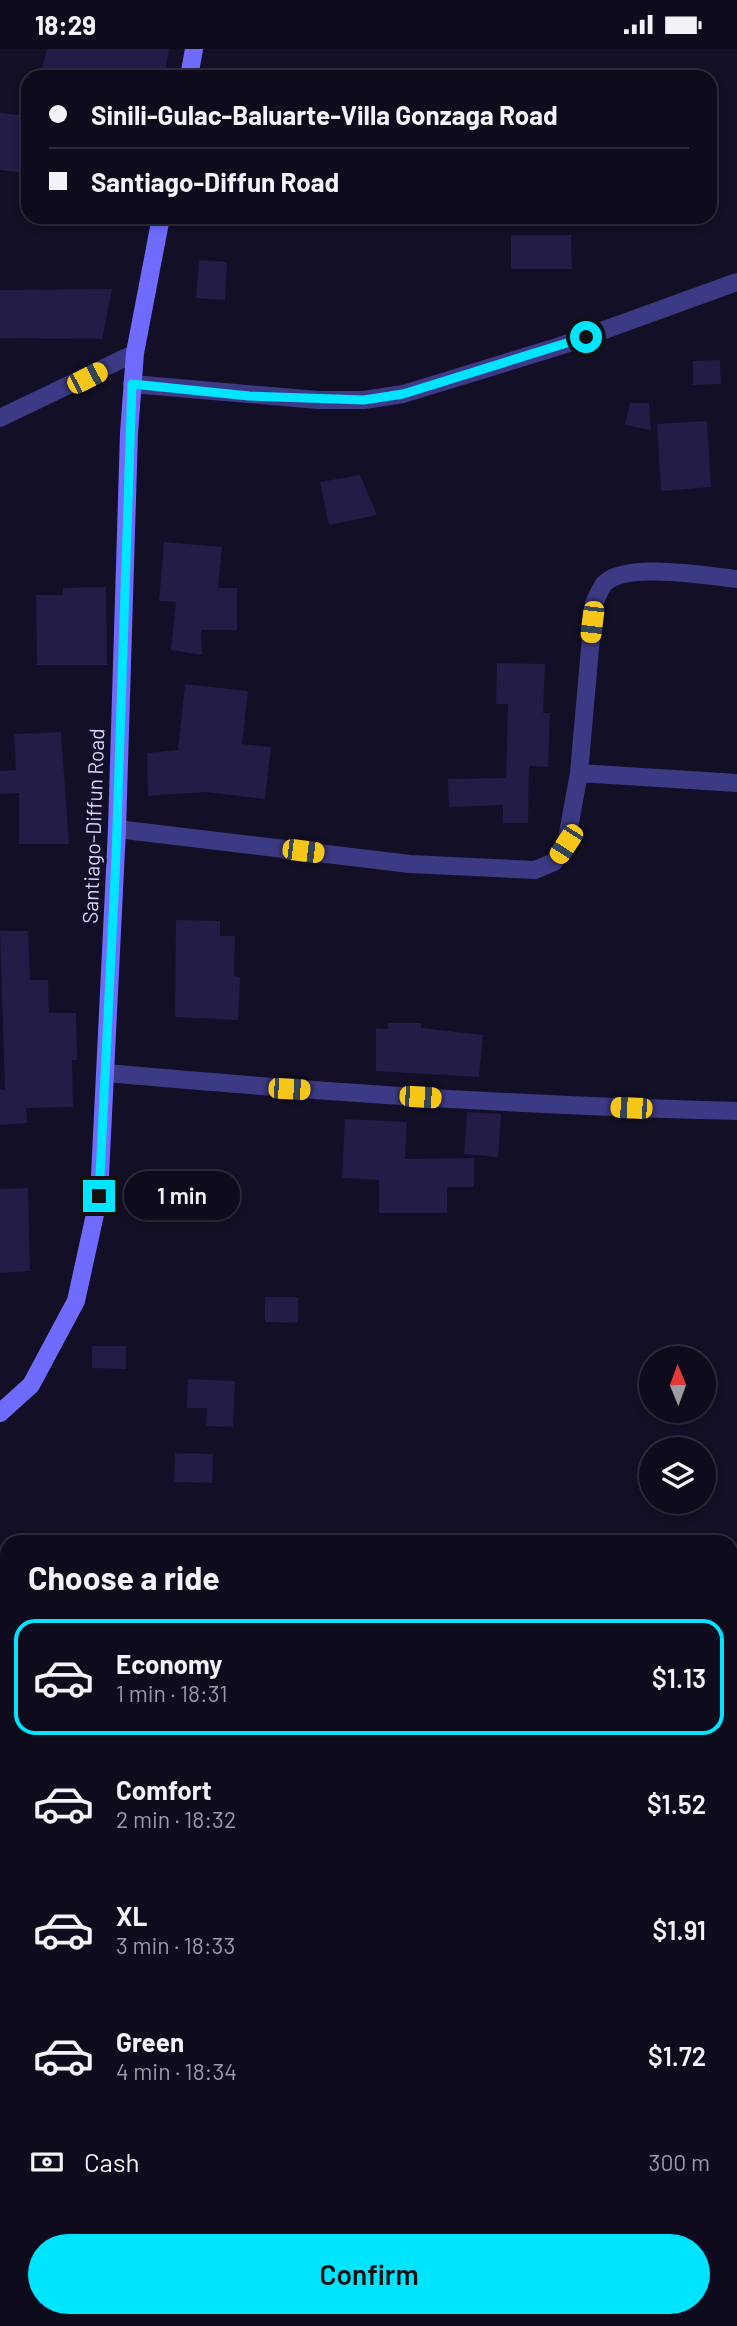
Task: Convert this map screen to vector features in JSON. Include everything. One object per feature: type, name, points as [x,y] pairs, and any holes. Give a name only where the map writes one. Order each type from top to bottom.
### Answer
[{"type":"main road","points":[[190,70],[194,49]]},
{"type":"main road","name":"Santiago-Diffun Road","points":[[0,1413],[31,1385],[76,1301],[99,1196],[117,829],[132,384],[135,353],[160,224]]},
{"type":"street","points":[[132,384],[318,400],[364,400],[403,394],[561,346],[737,282]]},
{"type":"street","points":[[0,418],[135,353]]},
{"type":"street","points":[[117,829],[410,864],[535,870],[554,862],[566,844],[579,773],[594,603],[605,583],[624,573],[657,572],[737,579]]},
{"type":"street","points":[[579,773],[737,783]]},
{"type":"street","points":[[107,1073],[262,1087],[577,1107],[737,1111]]},
{"type":"building","points":[[47,49],[169,49],[165,70],[42,70]]},
{"type":"building","points":[[0,113],[21,115],[21,173],[0,170]]},
{"type":"building","points":[[511,235],[571,235],[572,269],[511,269]]},
{"type":"building","points":[[199,260],[227,262],[225,300],[196,298]]},
{"type":"building","points":[[112,289],[102,339],[0,338],[0,290]]},
{"type":"building","points":[[720,360],[721,384],[693,385],[693,361]]},
{"type":"building","points":[[630,403],[649,403],[651,430],[625,425]]},
{"type":"building","points":[[707,421],[711,487],[661,491],[657,424]]},
{"type":"building","points":[[360,475],[377,515],[329,525],[320,482]]},
{"type":"building","points":[[164,542],[222,547],[218,588],[237,588],[237,630],[201,630],[202,655],[171,650],[176,602],[159,601]]},
{"type":"building","points":[[106,587],[107,665],[37,665],[36,595],[63,595],[63,588]]},
{"type":"building","points":[[497,663],[545,664],[543,713],[550,713],[548,767],[529,766],[528,823],[503,823],[503,805],[449,807],[448,779],[506,778],[508,704],[496,704]]},
{"type":"building","points":[[185,684],[248,691],[242,744],[271,747],[265,799],[205,792],[148,796],[147,753],[178,750]]},
{"type":"building","points":[[61,732],[69,844],[19,844],[19,793],[0,794],[0,771],[16,770],[14,734]]},
{"type":"building","points":[[176,920],[220,921],[220,936],[235,936],[234,976],[240,977],[238,1020],[175,1017]]},
{"type":"building","points":[[0,931],[28,931],[30,980],[48,980],[49,1013],[76,1013],[77,1060],[72,1060],[73,1107],[26,1108],[27,1123],[0,1125],[0,1090],[5,1090]]},
{"type":"building","points":[[388,1023],[421,1023],[421,1028],[483,1035],[479,1077],[376,1071],[376,1028],[388,1029]]},
{"type":"building","points":[[467,1112],[501,1114],[498,1157],[464,1154]]},
{"type":"building","points":[[345,1119],[407,1122],[405,1159],[474,1158],[474,1187],[447,1187],[447,1213],[379,1213],[379,1180],[342,1178]]},
{"type":"building","points":[[28,1188],[30,1271],[0,1273],[0,1189]]},
{"type":"building","points":[[265,1297],[298,1297],[298,1323],[265,1322]]},
{"type":"building","points":[[92,1346],[126,1346],[126,1369],[92,1368]]},
{"type":"building","points":[[188,1379],[235,1381],[233,1427],[206,1426],[207,1408],[187,1408]]},
{"type":"building","points":[[175,1453],[213,1454],[212,1483],[174,1482]]},
{"type":"route","points":[[99,1196],[116,856],[132,384],[249,396],[364,400],[403,394],[586,337]]}]
